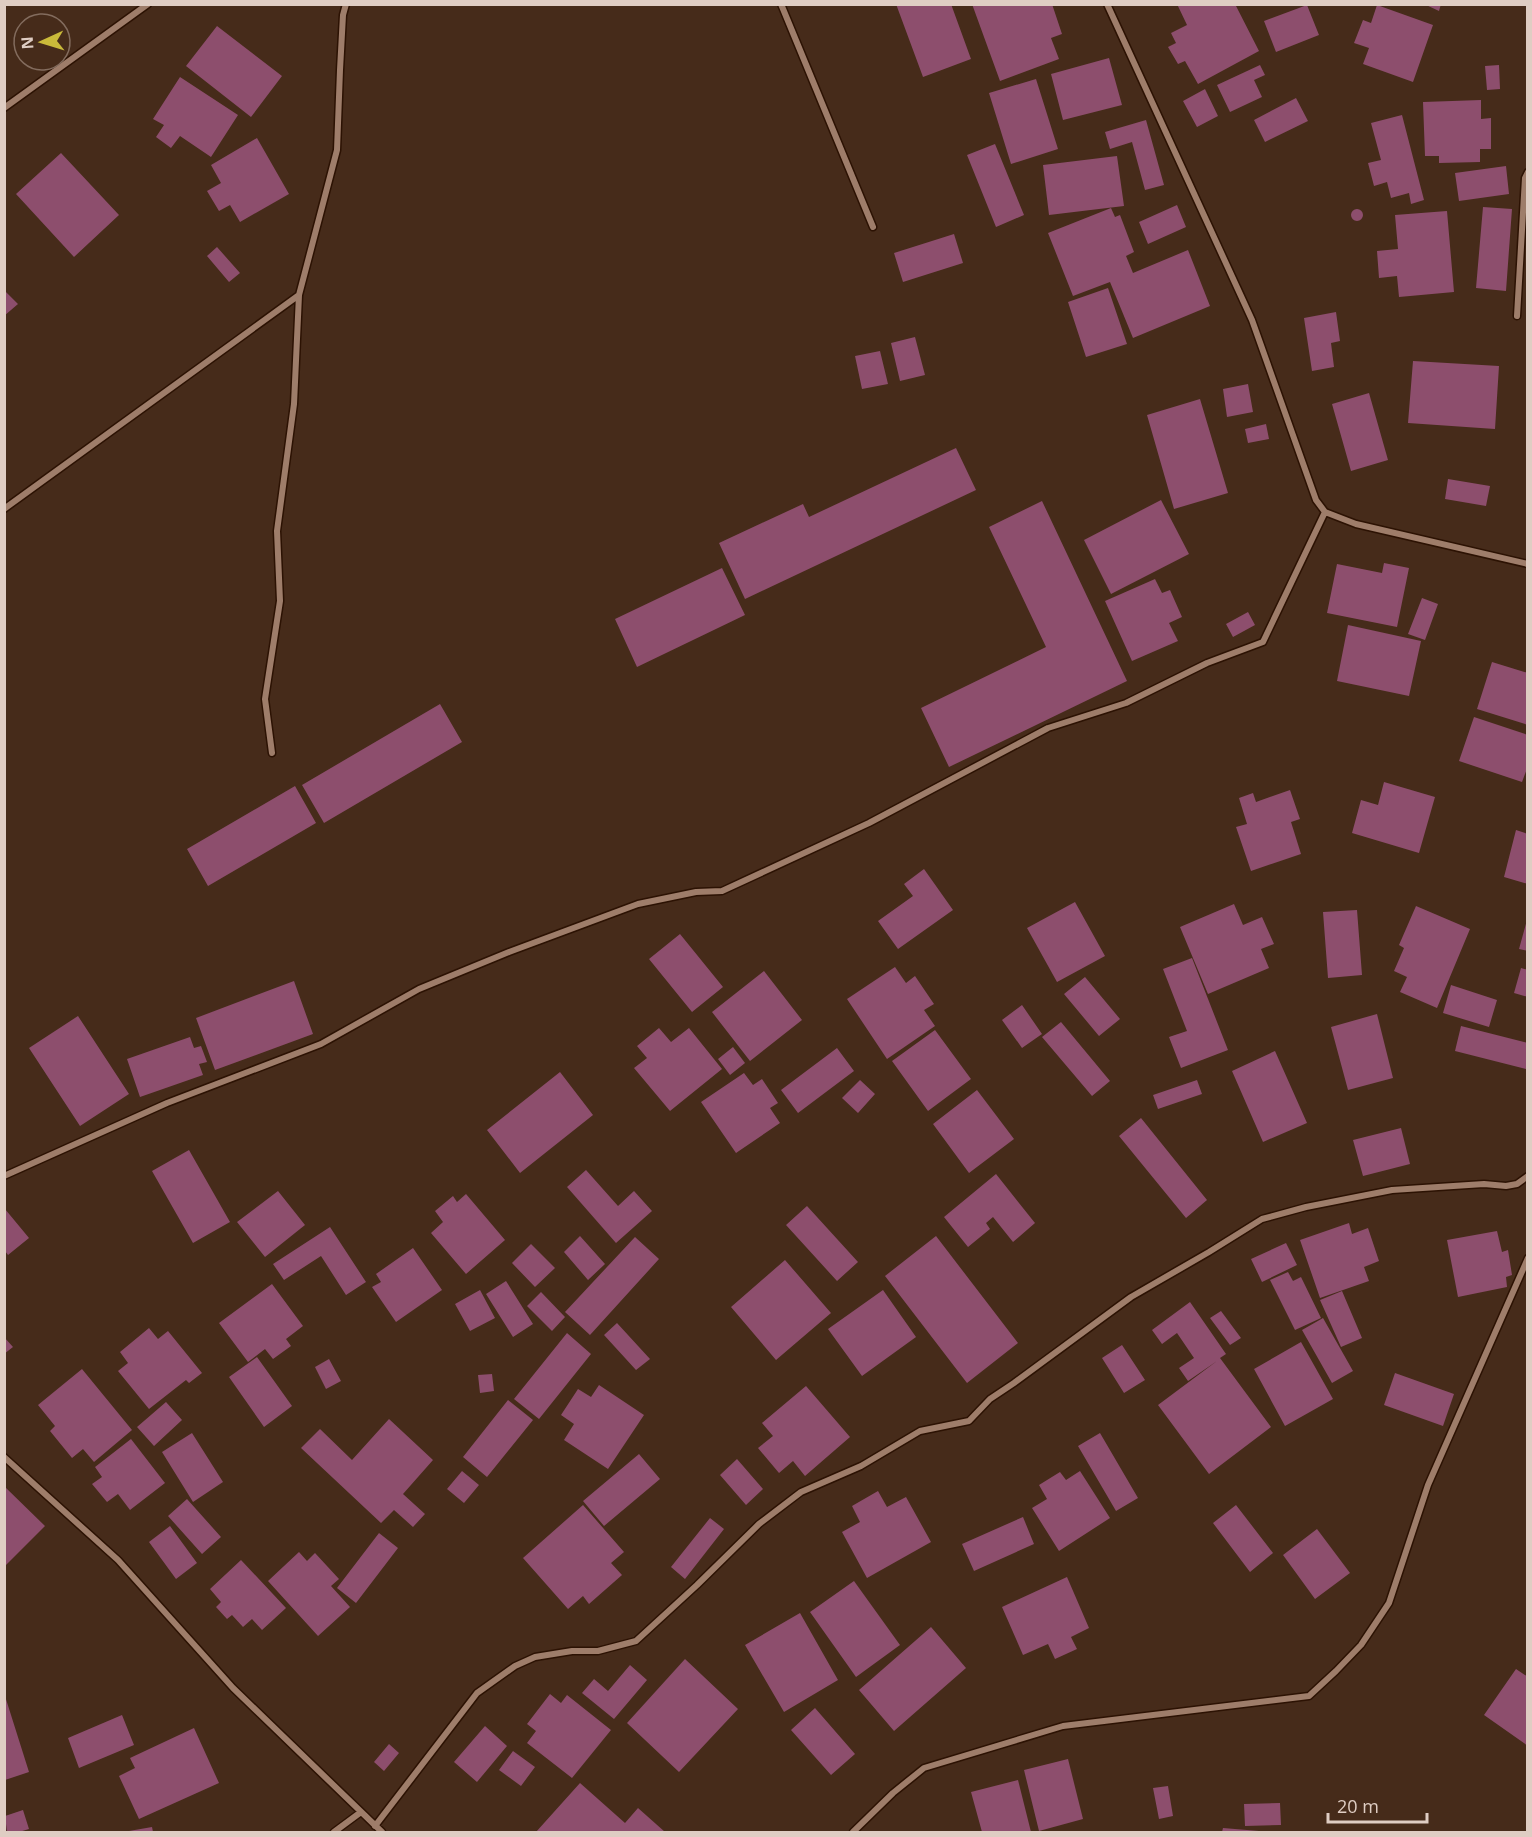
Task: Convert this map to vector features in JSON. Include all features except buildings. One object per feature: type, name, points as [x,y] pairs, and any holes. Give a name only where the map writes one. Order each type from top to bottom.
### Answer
[{"type":"street","points":[[4,108],[148,4]]},
{"type":"street","points":[[272,753],[265,699],[280,601],[277,531],[294,404],[299,295],[337,150],[340,59],[345,4]]},
{"type":"street","points":[[781,4],[873,227]]},
{"type":"street","points":[[1107,4],[1252,320],[1316,500],[1325,512],[1356,524],[1527,564]]},
{"type":"street","points":[[1517,316],[1527,172]]},
{"type":"street","points":[[4,509],[299,295]]},
{"type":"street","points":[[4,1176],[167,1103],[321,1044],[419,990],[509,952],[638,904],[696,892],[722,891],[868,824],[1048,728],[1126,704],[1207,663],[1263,642],[1325,512]]},
{"type":"street","points":[[375,1826],[477,1693],[515,1666],[535,1657],[572,1651],[598,1651],[636,1641],[759,1524],[801,1492],[861,1466],[920,1431],[969,1421],[990,1399],[1131,1297],[1262,1219],[1306,1207],[1392,1190],[1484,1184],[1506,1186],[1517,1184],[1527,1176]]},
{"type":"street","points":[[853,1833],[893,1793],[924,1768],[1052,1729],[1309,1696],[1361,1645],[1389,1603],[1428,1485],[1527,1258]]},
{"type":"street","points":[[4,1457],[118,1560],[233,1688],[382,1833]]},
{"type":"street","points":[[334,1833],[361,1812]]}]
